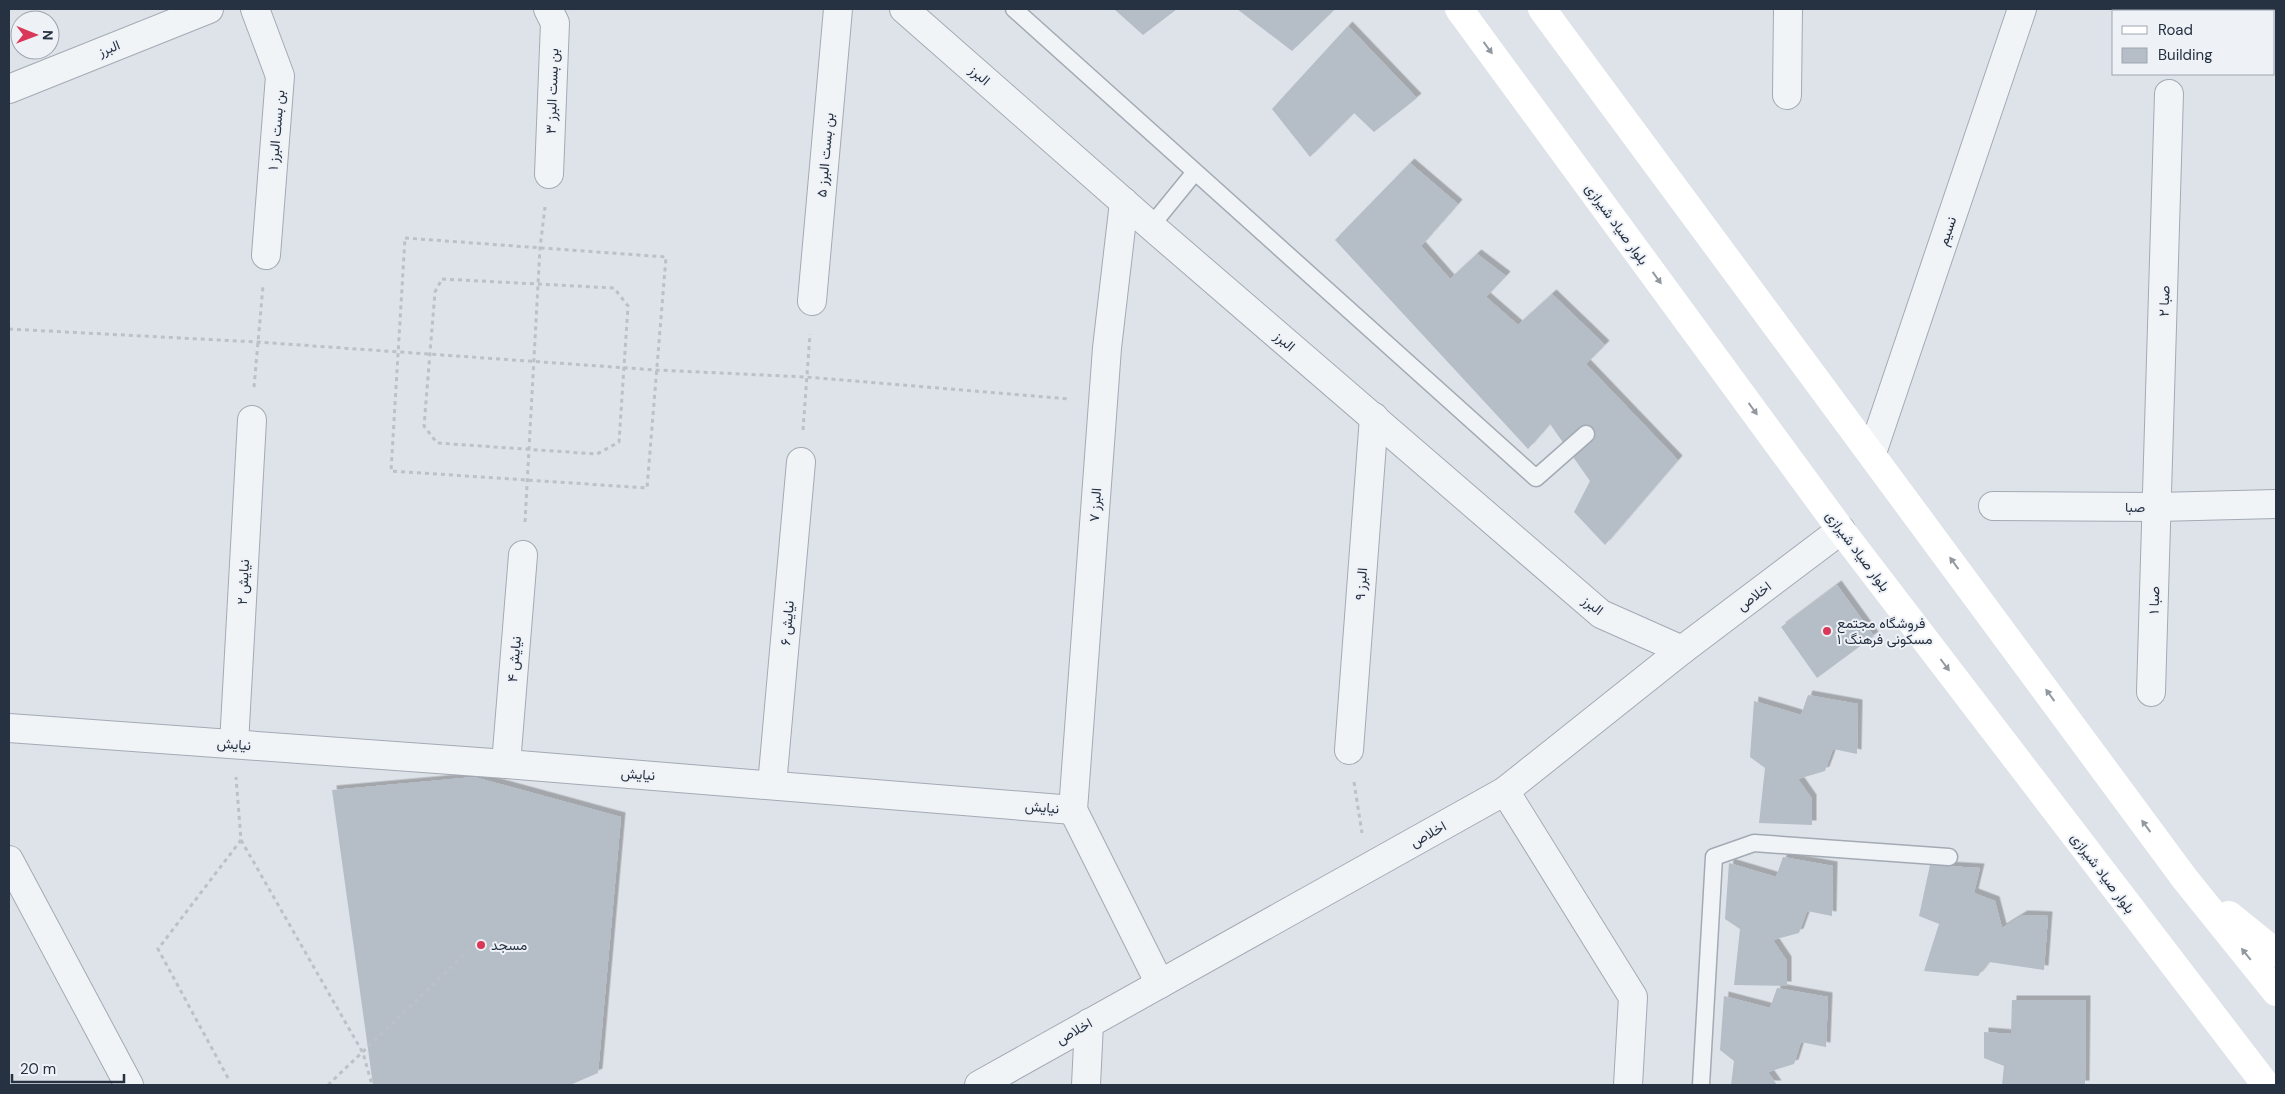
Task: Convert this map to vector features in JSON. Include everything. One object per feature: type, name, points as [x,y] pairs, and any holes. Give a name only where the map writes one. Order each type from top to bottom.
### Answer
[{"type":"main road","name":"بلوار صیاد شیرازی","points":[[1459,9],[1841,530],[2266,1085]]},
{"type":"main road","points":[[1542,9],[1872,453],[2185,880],[2276,992]]},
{"type":"main road","points":[[2185,880],[2276,953]]},
{"type":"street","name":"البرز","points":[[9,89],[168,16],[209,9]]},
{"type":"street","name":"بن بست البرز ۱","points":[[255,9],[280,76],[266,256]]},
{"type":"street","name":"بن بست البرز ۳","points":[[548,9],[555,23],[549,174]]},
{"type":"street","name":"بن بست البرز ۵","points":[[812,301],[838,9]]},
{"type":"street","name":"البرز","points":[[904,9],[1151,226],[1601,614],[1682,650]]},
{"type":"street","points":[[1787,94],[1788,9]]},
{"type":"street","name":"نسیم","points":[[1872,453],[2022,9]]},
{"type":"street","name":"صبا ۲","points":[[2157,507],[2169,94]]},
{"type":"street","name":"البرز ۷","points":[[1073,810],[1103,402],[1124,202]]},
{"type":"street","name":"البرز ۹","points":[[1349,750],[1374,417]]},
{"type":"street","name":"نیایش ۲","points":[[234,744],[252,420]]},
{"type":"street","name":"نیایش ۶","points":[[772,785],[801,462]]},
{"type":"street","name":"صبا","points":[[1993,506],[2157,507],[2276,504]]},
{"type":"street","name":"صبا ۱","points":[[2151,692],[2157,507]]},
{"type":"street","name":"اخلاص","points":[[979,1085],[1505,791],[1682,650],[1841,530]]},
{"type":"street","name":"نیایش ۴","points":[[506,764],[523,555]]},
{"type":"street","name":"نیایش","points":[[9,728],[506,764],[1073,810],[1160,984]]},
{"type":"street","points":[[1505,791],[1633,997],[1628,1085]]},
{"type":"street","points":[[9,860],[129,1085]]},
{"type":"street","points":[[1086,1085],[1090,1023]]},
{"type":"lane","points":[[1014,9],[1536,478],[1586,434]]},
{"type":"lane","points":[[1151,226],[1195,172]]},
{"type":"lane","points":[[1701,1085],[1714,857],[1754,843],[1949,857]]},
{"type":"path","points":[[523,555],[540,248],[549,174]]},
{"type":"path","points":[[405,238],[666,257],[647,488],[391,471],[398,352],[405,238]]},
{"type":"path","points":[[252,420],[257,342],[266,256]]},
{"type":"path","points":[[442,279],[538,284],[614,288],[628,306],[619,442],[597,454],[528,451],[437,443],[424,426],[435,292],[442,279]]},
{"type":"path","points":[[801,462],[812,301]]},
{"type":"path","points":[[9,329],[257,342],[656,370],[806,378],[1103,402]]},
{"type":"path","points":[[234,744],[241,840],[363,1053],[372,1085]]},
{"type":"path","points":[[1349,750],[1367,868]]},
{"type":"path","points":[[228,1078],[158,949],[241,840]]},
{"type":"path","points":[[328,1085],[468,951]]},
{"type":"building","points":[[1114,9],[1177,9],[1143,35]]},
{"type":"building","points":[[1237,9],[1335,9],[1292,51]]},
{"type":"building","points":[[1348,26],[1417,98],[1374,132],[1354,113],[1310,157],[1272,109]]},
{"type":"building","points":[[1410,163],[1458,204],[1421,246],[1450,279],[1477,254],[1506,276],[1486,297],[1518,325],[1552,294],[1605,345],[1586,364],[1678,460],[1605,545],[1574,512],[1590,481],[1550,424],[1528,449],[1335,240]]},
{"type":"building","name":"فروشگاه مجتمع مسکونی فرهنگ ۱","points":[[1837,585],[1874,636],[1817,678],[1781,627]]},
{"type":"building","points":[[1808,695],[1858,704],[1857,754],[1833,749],[1825,771],[1798,779],[1812,799],[1812,825],[1759,823],[1765,768],[1750,757],[1754,701],[1801,715]]},
{"type":"building","name":"مسجد","points":[[474,777],[621,817],[598,1073],[570,1085],[373,1085],[332,790]]},
{"type":"building","points":[[1783,857],[1833,866],[1832,916],[1807,911],[1799,933],[1773,940],[1787,961],[1787,986],[1734,985],[1740,929],[1725,919],[1729,863],[1776,877]]},
{"type":"building","points":[[1930,865],[1980,868],[1974,893],[1995,901],[2002,928],[2023,915],[2048,916],[2044,970],[1989,962],[1978,976],[1924,971],[1939,924],[1919,916]]},
{"type":"building","points":[[1777,988],[1828,997],[1826,1047],[1801,1042],[1794,1064],[1768,1072],[1777,1085],[1731,1085],[1734,1061],[1720,1050],[1724,996],[1770,1008]]},
{"type":"building","points":[[2012,1000],[2086,1000],[2085,1085],[2002,1085],[2004,1066],[1984,1058],[1984,1032],[2011,1034]]},
{"type":"place","name":"فروشگاه مجتمع مسکونی فرهنگ ۱","points":[[1827,631]]},
{"type":"place","name":"مسجد","points":[[481,945]]}]
